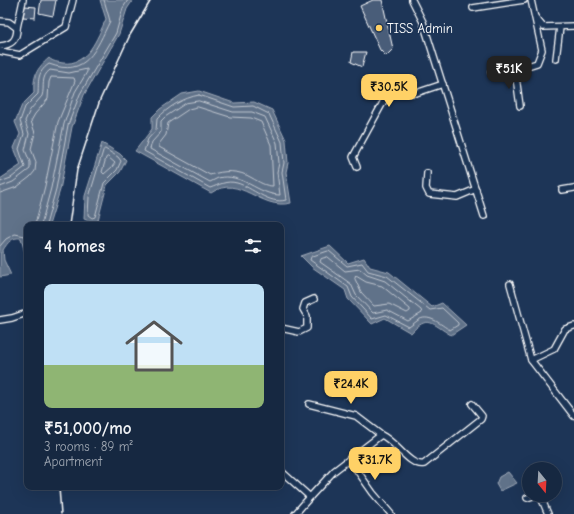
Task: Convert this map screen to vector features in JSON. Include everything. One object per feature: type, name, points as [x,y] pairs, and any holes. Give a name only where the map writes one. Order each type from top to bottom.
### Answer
[{"type":"street","points":[[0,46],[9,45],[16,38],[24,0]]},
{"type":"street","points":[[0,51],[20,55],[66,27],[73,0]]},
{"type":"street","points":[[412,0],[423,22],[484,216]]},
{"type":"street","points":[[473,8],[525,0],[534,16],[543,27],[574,26]]},
{"type":"street","points":[[491,72],[515,70],[537,63],[542,50],[531,0]]},
{"type":"street","points":[[0,21],[9,22],[17,28]]},
{"type":"street","points":[[556,59],[560,27]]},
{"type":"street","points":[[515,70],[520,106]]},
{"type":"street","points":[[357,167],[353,157],[386,97],[393,93],[416,93],[443,84]]},
{"type":"street","points":[[427,173],[426,188],[429,194],[457,197],[476,189]]},
{"type":"street","points":[[562,190],[574,188]]},
{"type":"street","points":[[510,284],[531,360],[574,416]]},
{"type":"street","points":[[284,329],[299,332],[307,328],[307,316],[303,309],[305,303],[314,299]]},
{"type":"street","points":[[0,320],[24,314]]},
{"type":"street","points":[[531,360],[554,349],[565,329],[574,326]]},
{"type":"street","points":[[309,404],[356,416],[381,435],[388,438],[416,464],[424,464],[481,419],[482,416],[472,404]]},
{"type":"street","points":[[296,514],[334,471],[381,435]]},
{"type":"street","points":[[349,459],[373,493],[391,514]]},
{"type":"street","points":[[284,474],[310,497]]},
{"type":"street","points":[[543,502],[548,514]]},
{"type":"water","points":[[100,0],[133,0],[127,9],[119,34],[84,95],[72,127],[60,190],[50,222],[24,222],[24,250],[21,238],[15,238],[9,242],[3,250],[4,260],[11,275],[0,277],[0,179],[21,165],[14,148],[20,134],[15,122],[22,105],[34,93],[34,82],[38,69],[49,58],[63,63],[72,63],[79,60],[95,42],[106,19]]},
{"type":"water","points":[[199,91],[234,103],[254,102],[272,110],[286,140],[288,163],[286,172],[291,203],[280,204],[270,202],[241,189],[231,187],[221,188],[211,193],[135,151],[152,129],[152,117],[160,109],[182,94]]},
{"type":"water","points":[[102,143],[120,154],[126,160],[120,172],[107,185],[98,222],[92,222],[84,219],[85,196]]},
{"type":"water","points":[[330,246],[348,263],[364,258],[370,267],[389,272],[432,307],[442,303],[466,325],[451,335],[426,322],[417,327],[411,333],[385,318],[372,324],[348,299],[345,290],[312,267],[301,256]]},
{"type":"water","points":[[508,472],[517,483],[500,491],[496,484],[499,477]]},
{"type":"building","points":[[41,0],[56,0],[53,16],[39,13]]},
{"type":"building","name":"TISS Admin","points":[[373,0],[382,0],[393,49],[386,56],[380,50],[360,6]]},
{"type":"building","points":[[25,6],[36,7],[35,18],[23,17]]},
{"type":"building","points":[[353,52],[366,52],[362,67],[351,62]]},
{"type":"railway","points":[[69,222],[77,170],[100,100],[130,35],[151,0]]},
{"type":"railway","points":[[59,490],[61,514]]},
{"type":"place","name":"TISS Admin","points":[[379,28]]}]
